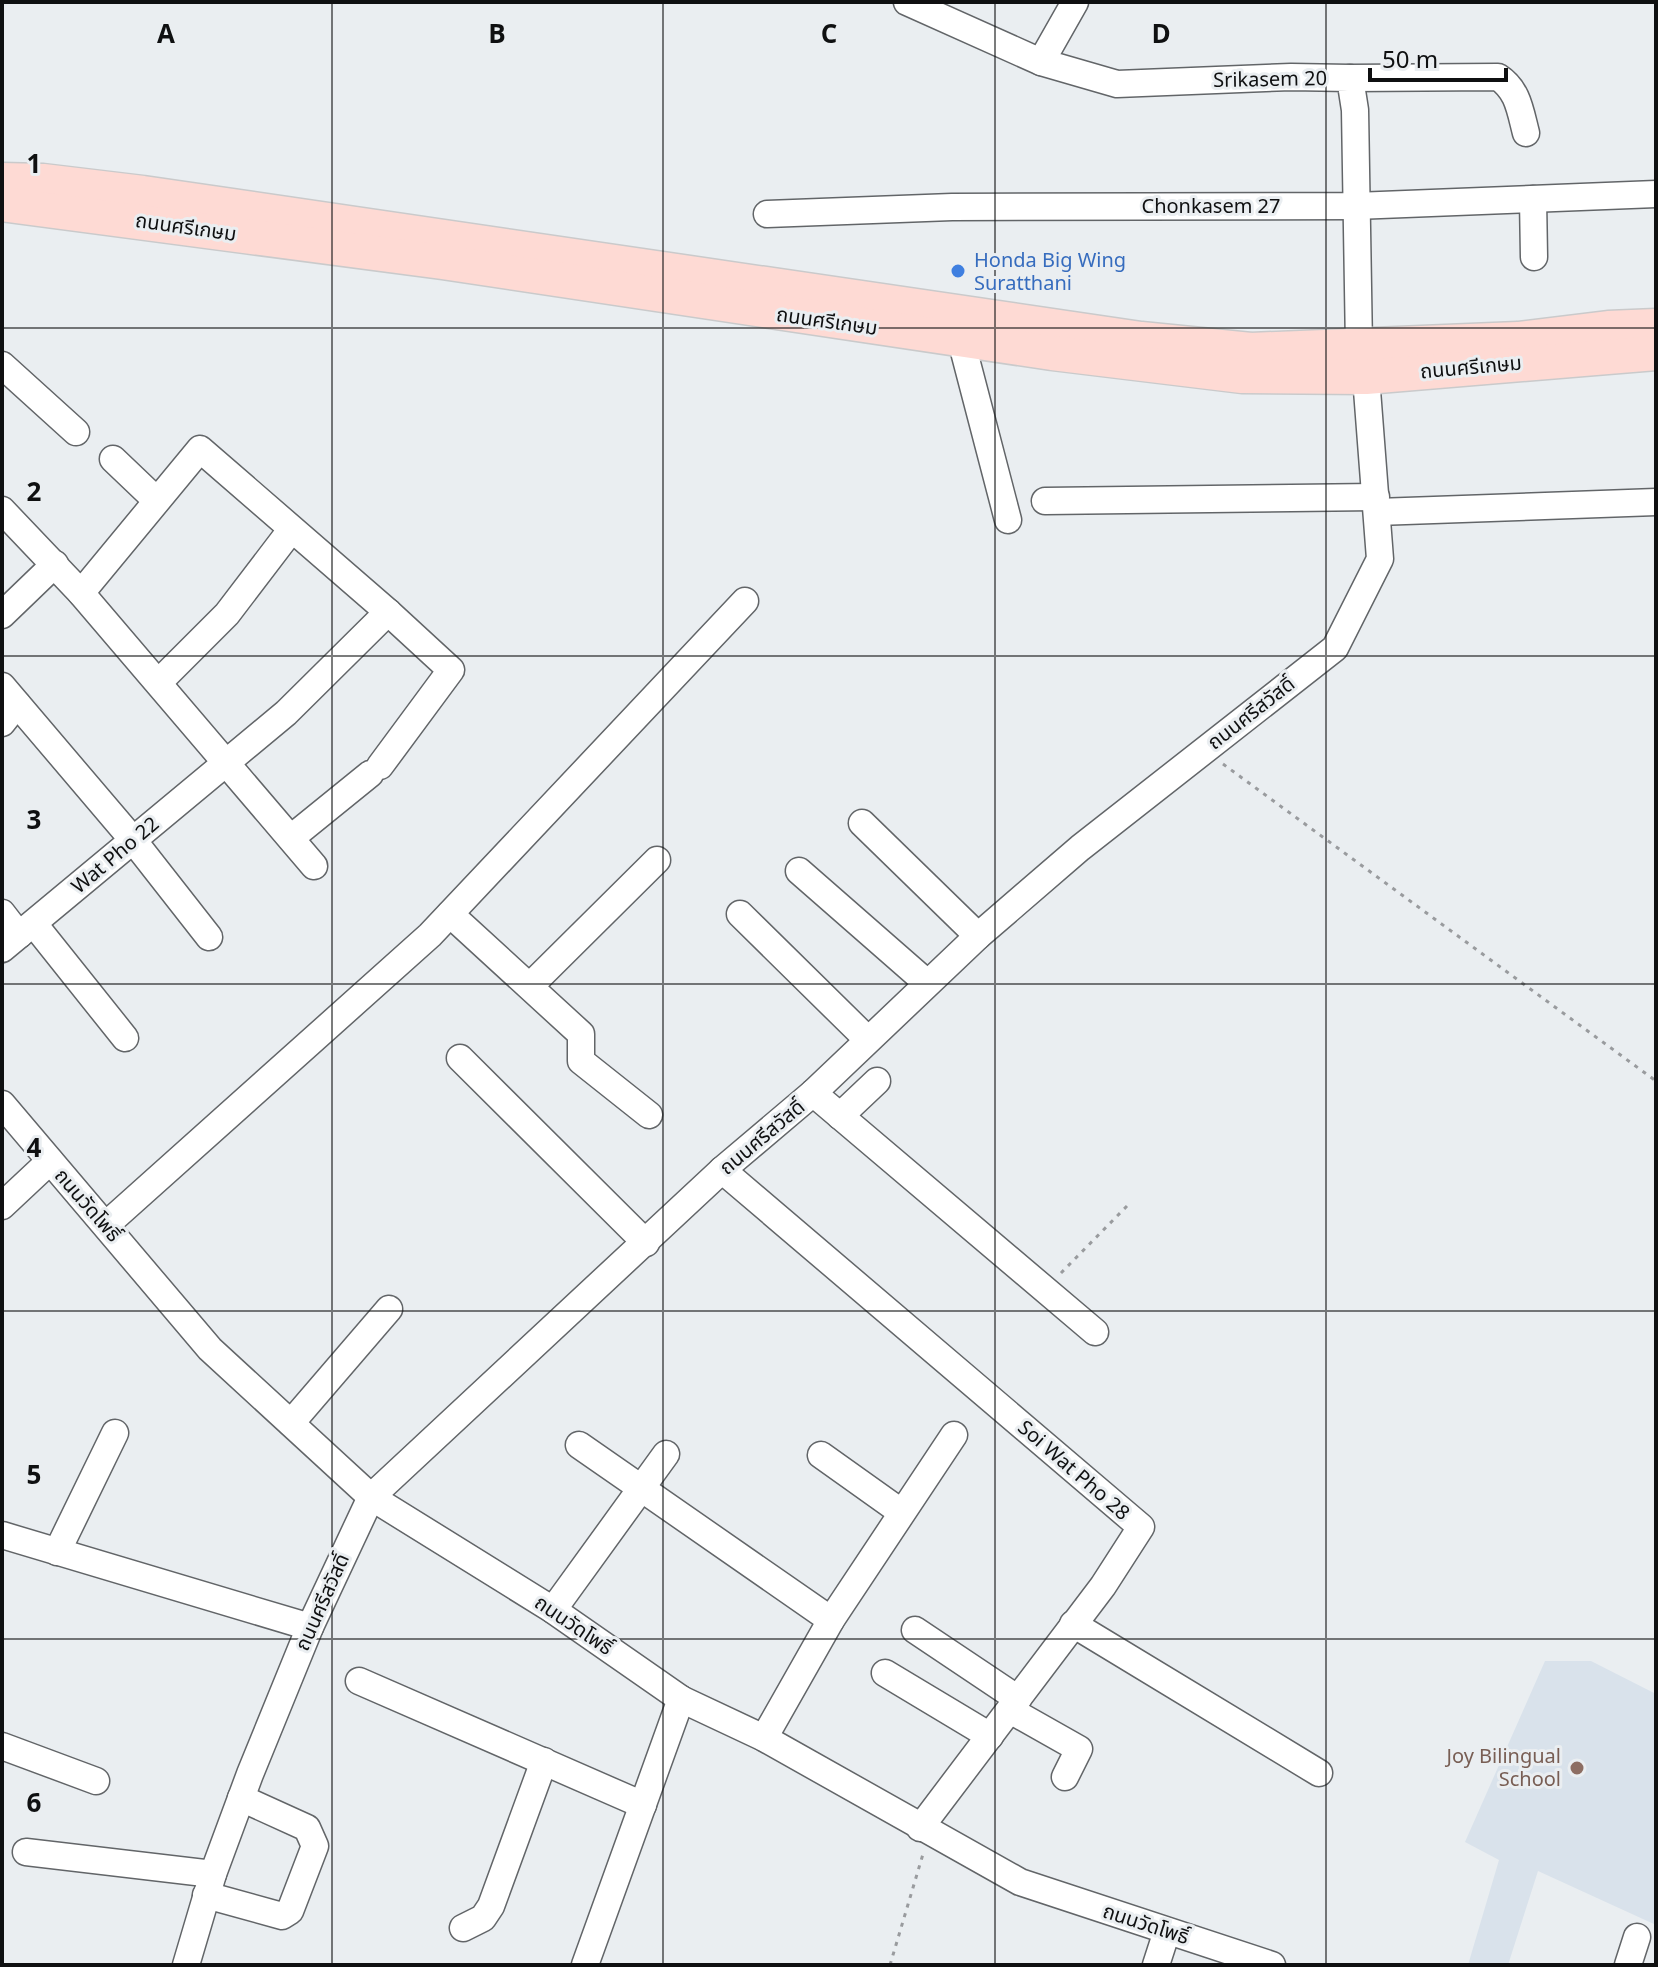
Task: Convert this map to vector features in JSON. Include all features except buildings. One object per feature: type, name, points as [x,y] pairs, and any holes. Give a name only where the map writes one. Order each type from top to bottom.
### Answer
[{"type":"main road","name":"ถนนศรีเกษม","points":[[2,180],[43,181],[402,228],[961,340],[1242,376],[1608,328],[1656,326]]},
{"type":"main road","name":"ถนนศรีเกษม","points":[[2,204],[442,262],[1363,362],[1656,353]]},
{"type":"street","name":"Srikasem 20","points":[[907,2],[1041,62],[1117,84],[1291,77],[1350,78],[1355,110],[1355,206],[1363,362]]},
{"type":"street","points":[[1041,62],[1075,2]]},
{"type":"street","points":[[1350,78],[1498,77],[1510,85],[1526,133]]},
{"type":"street","name":"Chonkasem 27","points":[[767,214],[952,207],[1355,206],[1656,194]]},
{"type":"street","points":[[1533,199],[1534,257]]},
{"type":"street","points":[[961,340],[1008,520]]},
{"type":"street","name":"ถนนศรีสวัสดิ์","points":[[186,1965],[209,1885],[241,1798],[310,1627],[371,1497],[722,1170],[813,1093],[978,936],[1080,848],[1335,648],[1380,559],[1363,362]]},
{"type":"street","points":[[2,365],[76,432]]},
{"type":"street","points":[[81,593],[200,449],[451,670],[375,770],[291,838]]},
{"type":"street","points":[[113,459],[156,500]]},
{"type":"street","points":[[1045,501],[1376,504],[1656,502]]},
{"type":"street","points":[[2,510],[81,593],[314,866]]},
{"type":"street","points":[[159,682],[227,614],[291,530]]},
{"type":"street","points":[[2,615],[55,564]]},
{"type":"street","points":[[106,1225],[450,914],[745,601]]},
{"type":"street","name":"Wat Pho 22","points":[[18,936],[286,713],[388,612]]},
{"type":"street","points":[[7,704],[133,840],[209,937]]},
{"type":"street","points":[[862,823],[978,936]]},
{"type":"street","points":[[530,986],[657,860]]},
{"type":"street","points":[[799,871],[927,983]]},
{"type":"street","points":[[2,913],[18,936],[125,1038]]},
{"type":"street","points":[[450,914],[581,1034],[581,1061],[649,1115]]},
{"type":"street","points":[[740,914],[867,1039]]},
{"type":"street","points":[[460,1058],[646,1243]]},
{"type":"street","points":[[840,1116],[877,1081]]},
{"type":"street","points":[[813,1093],[1095,1332]]},
{"type":"street","name":"ถนนวัดโพธิ์","points":[[2,1104],[210,1349],[371,1497],[553,1610],[681,1699],[764,1738],[1020,1882],[1272,1965]]},
{"type":"street","points":[[2,1206],[50,1161]]},
{"type":"street","name":"Soi Wat Pho 28","points":[[722,1170],[1141,1527],[925,1831]]},
{"type":"street","points":[[291,1423],[389,1309]]},
{"type":"street","points":[[57,1552],[115,1433]]},
{"type":"street","points":[[764,1738],[831,1620],[954,1435]]},
{"type":"street","points":[[579,1445],[831,1620]]},
{"type":"street","points":[[553,1610],[666,1454]]},
{"type":"street","points":[[821,1455],[901,1512]]},
{"type":"street","points":[[2,1535],[310,1627]]},
{"type":"street","points":[[1073,1624],[1319,1773]]},
{"type":"street","points":[[915,1630],[1079,1749],[1065,1777]]},
{"type":"street","points":[[885,1673],[990,1736]]},
{"type":"street","points":[[359,1681],[643,1805]]},
{"type":"street","points":[[585,1965],[681,1699]]},
{"type":"street","points":[[2,1746],[96,1781]]},
{"type":"street","points":[[463,1928],[483,1918],[491,1906],[544,1761]]},
{"type":"street","points":[[26,1852],[209,1885],[282,1916],[290,1911],[315,1846],[307,1828],[241,1798]]},
{"type":"street","points":[[1156,1965],[1167,1931]]},
{"type":"street","points":[[1628,1965],[1637,1937]]},
{"type":"path","points":[[1204,750],[1656,1081]]},
{"type":"path","points":[[1045,1290],[1128,1205]]},
{"type":"path","points":[[890,1965],[925,1831]]},
{"type":"shaded area","name":"Joy Bilingual School","points":[[1545,1661],[1591,1661],[1656,1694],[1656,1925],[1538,1871],[1508,1965],[1468,1965],[1499,1860],[1465,1842]]},
{"type":"place","name":"Honda Big Wing Suratthani","points":[[958,271]]},
{"type":"place","name":"Joy Bilingual School","points":[[1577,1768]]}]
